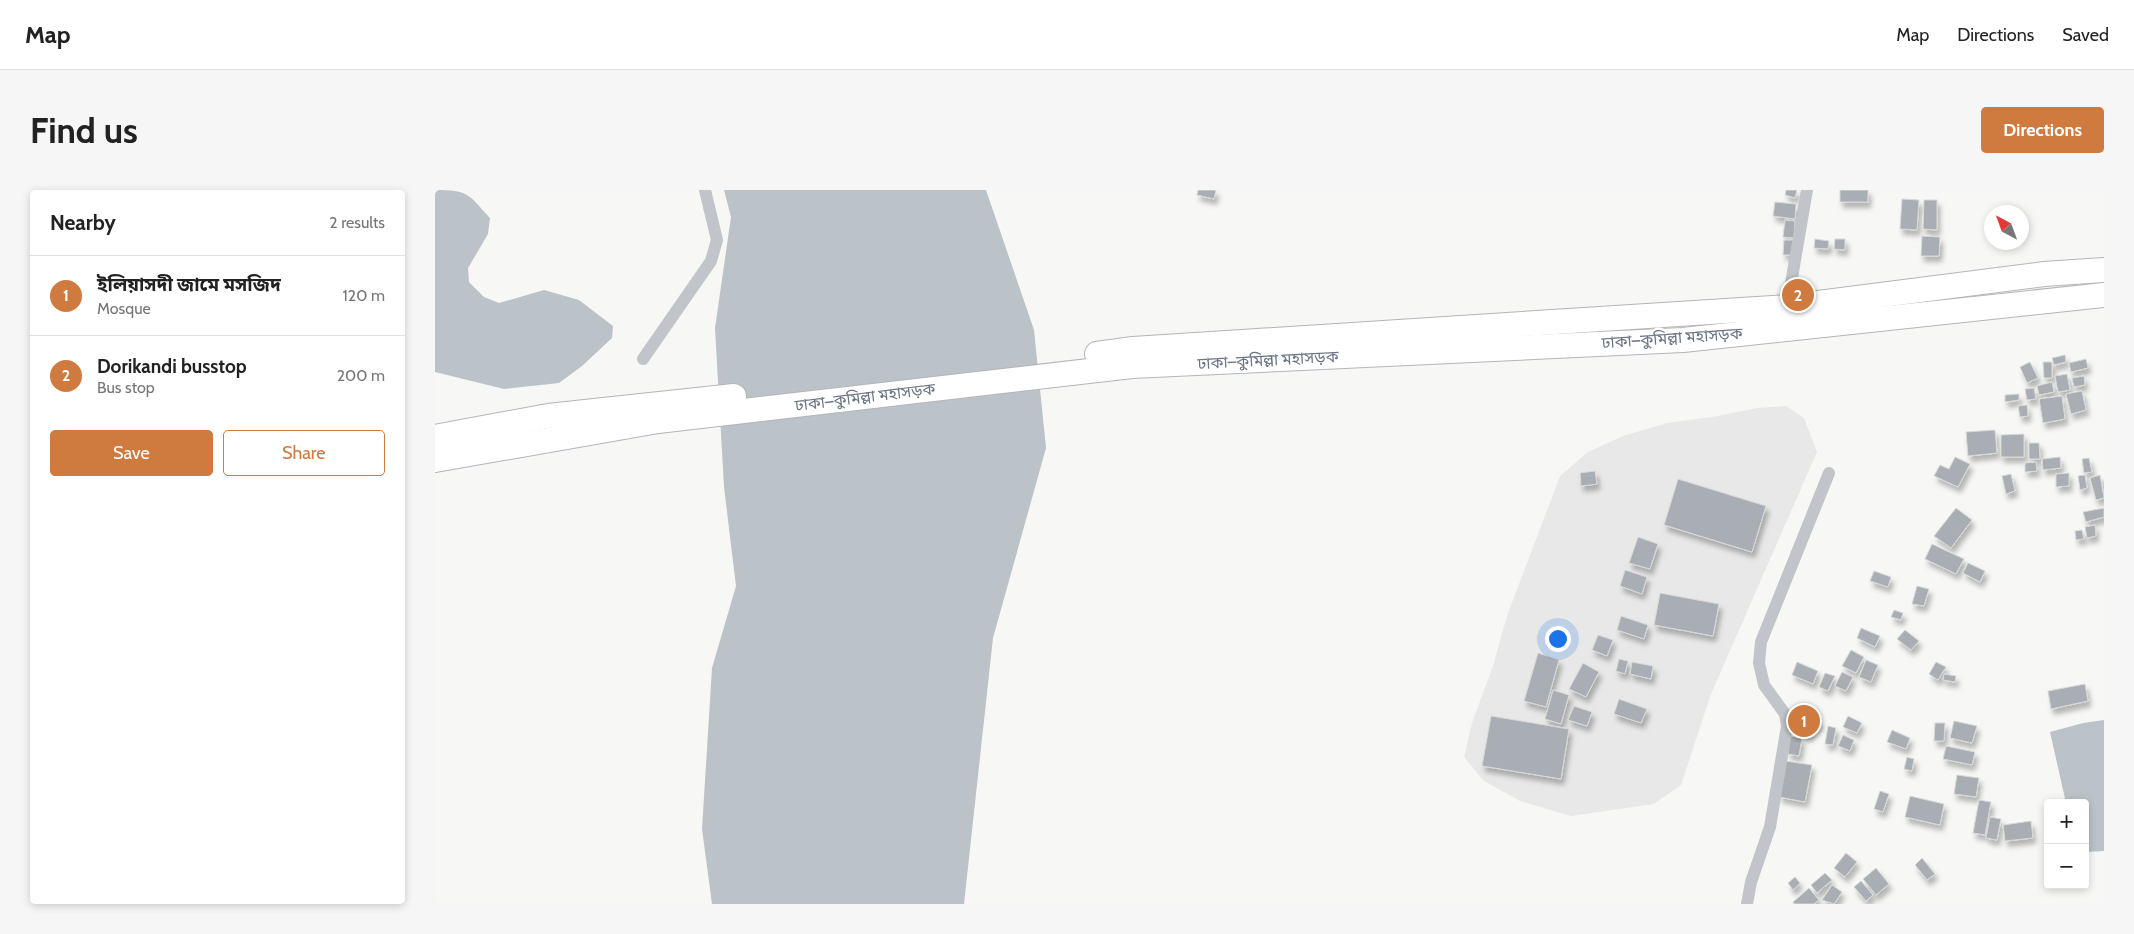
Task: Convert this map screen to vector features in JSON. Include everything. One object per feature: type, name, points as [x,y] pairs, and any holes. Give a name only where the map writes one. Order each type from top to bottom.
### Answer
[{"type":"highway","name":"ঢাকা–কুমিল্লা মহাসড়ক","points":[[435,460],[655,413],[887,381],[1133,357],[1787,307],[2044,274],[2104,270]]},
{"type":"highway","name":"ঢাকা–কুমিল্লা মহাসড়ক","points":[[1133,357],[1683,340],[2104,295]]},
{"type":"highway","name":"ঢাকা–কুমিল্লা মহাসড়ক","points":[[435,437],[548,416],[655,413]]},
{"type":"street","points":[[643,359],[711,261],[717,240],[705,190]]},
{"type":"street","points":[[1787,307],[1807,190]]},
{"type":"street","points":[[1747,904],[1751,882],[1770,827],[1787,726],[1785,714],[1764,685],[1759,664],[1761,642],[1829,473]]},
{"type":"shaded area","points":[[435,190],[455,191],[467,195],[490,218],[488,234],[468,268],[469,282],[484,297],[499,303],[544,290],[579,300],[613,326],[612,338],[582,366],[559,383],[504,389],[435,372]]},
{"type":"shaded area","points":[[724,190],[986,190],[1034,330],[1046,448],[993,638],[964,904],[712,904],[702,829],[712,668],[736,586],[724,487],[715,328],[731,217]]},
{"type":"shaded area","points":[[1786,406],[1804,418],[1817,452],[1711,694],[1681,785],[1654,804],[1571,816],[1520,801],[1484,781],[1464,757],[1472,723],[1493,666],[1507,616],[1560,476],[1588,452],[1623,436],[1667,423],[1757,408]],"holes":[[[1678,480],[1752,552],[1664,525]],[[1638,537],[1658,544],[1649,569],[1629,562]],[[1625,570],[1647,577],[1642,593],[1620,586]],[[1660,593],[1719,605],[1713,636],[1654,625]],[[1621,617],[1648,625],[1644,639],[1617,630]],[[1598,635],[1613,641],[1607,655],[1592,650]],[[1538,654],[1559,660],[1546,707],[1524,701]],[[1583,663],[1599,672],[1586,697],[1570,688]],[[1553,691],[1569,695],[1561,724],[1545,719]],[[1619,699],[1646,709],[1641,723],[1614,714]],[[1574,706],[1592,712],[1587,726],[1569,720]],[[1491,716],[1569,729],[1561,779],[1483,766]]]},
{"type":"shaded area","points":[[2104,720],[2104,851],[2089,852],[2089,799],[2065,799],[2050,732],[2083,723]]},
{"type":"building","points":[[1198,190],[1216,190],[1214,199],[1197,195]]},
{"type":"building","points":[[1786,190],[1797,190],[1795,198],[1785,195]]},
{"type":"building","points":[[1840,190],[1868,190],[1868,202],[1840,202]]},
{"type":"building","points":[[1902,199],[1919,200],[1917,230],[1900,229]]},
{"type":"building","points":[[1924,200],[1937,200],[1937,230],[1923,229]]},
{"type":"building","points":[[1775,202],[1796,204],[1795,219],[1773,216]]},
{"type":"building","points":[[1785,220],[1795,221],[1794,238],[1783,237]]},
{"type":"building","points":[[1922,236],[1940,237],[1939,256],[1921,256]]},
{"type":"building","points":[[1815,239],[1829,241],[1828,249],[1814,248]]},
{"type":"building","points":[[1835,239],[1845,239],[1845,250],[1834,249]]},
{"type":"building","points":[[1784,240],[1793,240],[1792,255],[1783,255]]},
{"type":"building","points":[[2065,355],[2066,362],[2054,365],[2052,358]]},
{"type":"building","points":[[2086,359],[2088,368],[2071,372],[2069,363]]},
{"type":"building","points":[[2030,362],[2038,378],[2027,383],[2020,367]]},
{"type":"building","points":[[2043,362],[2052,362],[2052,378],[2044,378]]},
{"type":"building","points":[[2067,374],[2070,390],[2058,392],[2055,376]]},
{"type":"building","points":[[2084,376],[2085,385],[2074,387],[2072,378]]},
{"type":"building","points":[[2052,382],[2054,392],[2039,395],[2037,386]]},
{"type":"building","points":[[2034,388],[2036,399],[2027,400],[2025,389]]},
{"type":"building","points":[[2082,391],[2086,410],[2071,414],[2066,394]]},
{"type":"building","points":[[2019,394],[2019,400],[2005,402],[2005,395]]},
{"type":"building","points":[[2062,396],[2065,419],[2043,423],[2039,399]]},
{"type":"building","points":[[2027,405],[2028,416],[2020,417],[2018,406]]},
{"type":"building","points":[[1995,430],[1997,453],[1968,456],[1966,432]]},
{"type":"building","points":[[2024,434],[2024,457],[2001,457],[2001,435]]},
{"type":"building","points":[[2029,443],[2039,443],[2040,459],[2029,459]]},
{"type":"building","points":[[1955,457],[1970,464],[1958,487],[1934,476],[1940,465],[1949,469]]},
{"type":"building","points":[[2060,457],[2061,468],[2043,470],[2042,459]]},
{"type":"building","points":[[2089,458],[2092,472],[2084,473],[2082,459]]},
{"type":"building","points":[[2036,462],[2037,471],[2025,472],[2025,463]]},
{"type":"building","points":[[1595,471],[1597,484],[1581,486],[1580,473]]},
{"type":"building","points":[[2069,473],[2069,486],[2056,487],[2056,474]]},
{"type":"building","points":[[2011,474],[2015,491],[2006,494],[2002,476]]},
{"type":"building","points":[[2085,475],[2087,488],[2080,490],[2078,476]]},
{"type":"building","points":[[2100,475],[2104,498],[2096,500],[2090,478]]},
{"type":"building","points":[[1678,479],[1766,506],[1752,552],[1664,525]]},
{"type":"building","points":[[1956,508],[1972,520],[1951,548],[1934,536]]},
{"type":"building","points":[[2104,508],[2104,517],[2086,522],[2083,512]]},
{"type":"building","points":[[2095,525],[2096,536],[2087,538],[2085,527]]},
{"type":"building","points":[[2082,530],[2084,539],[2076,540],[2075,531]]},
{"type":"building","points":[[1638,537],[1658,544],[1650,569],[1629,563]]},
{"type":"building","points":[[1932,544],[1964,559],[1956,574],[1925,559]]},
{"type":"building","points":[[1968,563],[1985,571],[1980,582],[1963,573]]},
{"type":"building","points":[[1625,570],[1647,577],[1642,594],[1620,586]]},
{"type":"building","points":[[1874,571],[1891,577],[1888,587],[1870,581]]},
{"type":"building","points":[[1917,586],[1929,589],[1924,606],[1912,604]]},
{"type":"building","points":[[1660,593],[1719,604],[1713,636],[1654,625]]},
{"type":"building","points":[[1894,610],[1903,613],[1901,620],[1891,617]]},
{"type":"building","points":[[1621,616],[1648,625],[1644,639],[1617,630]]},
{"type":"building","points":[[1861,628],[1880,636],[1875,647],[1857,638]]},
{"type":"building","points":[[1905,630],[1919,641],[1911,650],[1897,639]]},
{"type":"building","points":[[1598,635],[1613,640],[1607,656],[1592,650]]},
{"type":"building","points":[[1851,650],[1864,657],[1856,673],[1842,666]]},
{"type":"building","points":[[1538,653],[1559,660],[1546,707],[1524,701]]},
{"type":"building","points":[[1619,659],[1628,661],[1625,674],[1616,671]]},
{"type":"building","points":[[1866,660],[1878,665],[1871,682],[1859,677]]},
{"type":"building","points":[[1632,662],[1653,666],[1651,679],[1630,674]]},
{"type":"building","points":[[1797,662],[1818,671],[1813,684],[1792,675]]},
{"type":"building","points":[[1936,662],[1946,667],[1938,680],[1929,674]]},
{"type":"building","points":[[1583,663],[1599,672],[1586,697],[1569,689]]},
{"type":"building","points":[[1842,672],[1853,677],[1846,691],[1835,686]]},
{"type":"building","points":[[1825,673],[1835,676],[1828,691],[1819,687]]},
{"type":"building","points":[[1944,674],[1956,676],[1955,682],[1943,680]]},
{"type":"building","points":[[2085,684],[2088,701],[2051,709],[2048,691]]},
{"type":"building","points":[[1553,690],[1569,695],[1561,724],[1545,719]]},
{"type":"building","points":[[1619,699],[1647,709],[1641,723],[1614,714]]},
{"type":"building","points":[[1802,704],[1821,723],[1807,737],[1788,718]]},
{"type":"building","points":[[1574,706],[1592,712],[1587,726],[1568,720]]},
{"type":"building","points":[[1491,716],[1569,729],[1561,779],[1482,766]]},
{"type":"building","points":[[1848,716],[1862,723],[1857,733],[1843,727]]},
{"type":"building","points":[[1954,721],[1977,726],[1972,743],[1950,738]]},
{"type":"building","points":[[1935,723],[1945,723],[1944,741],[1934,741]]},
{"type":"building","points":[[1828,726],[1836,728],[1833,745],[1825,744]]},
{"type":"building","points":[[1892,730],[1910,738],[1906,749],[1887,742]]},
{"type":"building","points":[[1843,735],[1854,740],[1850,751],[1838,746]]},
{"type":"building","points":[[1790,736],[1802,738],[1799,756],[1788,754]]},
{"type":"building","points":[[1946,746],[1975,752],[1972,765],[1943,759]]},
{"type":"building","points":[[1907,757],[1914,759],[1912,771],[1904,769]]},
{"type":"building","points":[[1786,761],[1812,765],[1805,802],[1779,797]]},
{"type":"building","points":[[1957,775],[1979,778],[1976,797],[1954,794]]},
{"type":"building","points":[[1880,791],[1889,794],[1883,812],[1874,809]]},
{"type":"building","points":[[1910,796],[1944,804],[1940,825],[1905,817]]},
{"type":"building","points":[[1979,800],[1991,802],[1985,835],[1973,833]]},
{"type":"building","points":[[1990,817],[2001,819],[1997,840],[1986,838]]},
{"type":"building","points":[[2031,821],[2033,838],[2005,841],[2003,825]]},
{"type":"building","points":[[1846,853],[1857,862],[1845,877],[1834,868]]},
{"type":"building","points":[[1922,858],[1935,874],[1927,880],[1915,865]]},
{"type":"building","points":[[1876,868],[1889,884],[1876,895],[1863,879]]},
{"type":"building","points":[[1825,873],[1832,880],[1817,893],[1811,885]]},
{"type":"building","points":[[1795,877],[1800,883],[1793,890],[1788,883]]},
{"type":"building","points":[[1861,881],[1873,895],[1866,901],[1854,887]]},
{"type":"building","points":[[1832,885],[1842,892],[1834,904],[1822,900]]},
{"type":"building","points":[[1809,888],[1819,900],[1814,904],[1794,904],[1793,902]]},
{"type":"place","name":"Dorikandi busstop","points":[[1798,295]]},
{"type":"place","name":"ইলিয়াসদী জামে মসজিদ","points":[[1804,721]]}]
